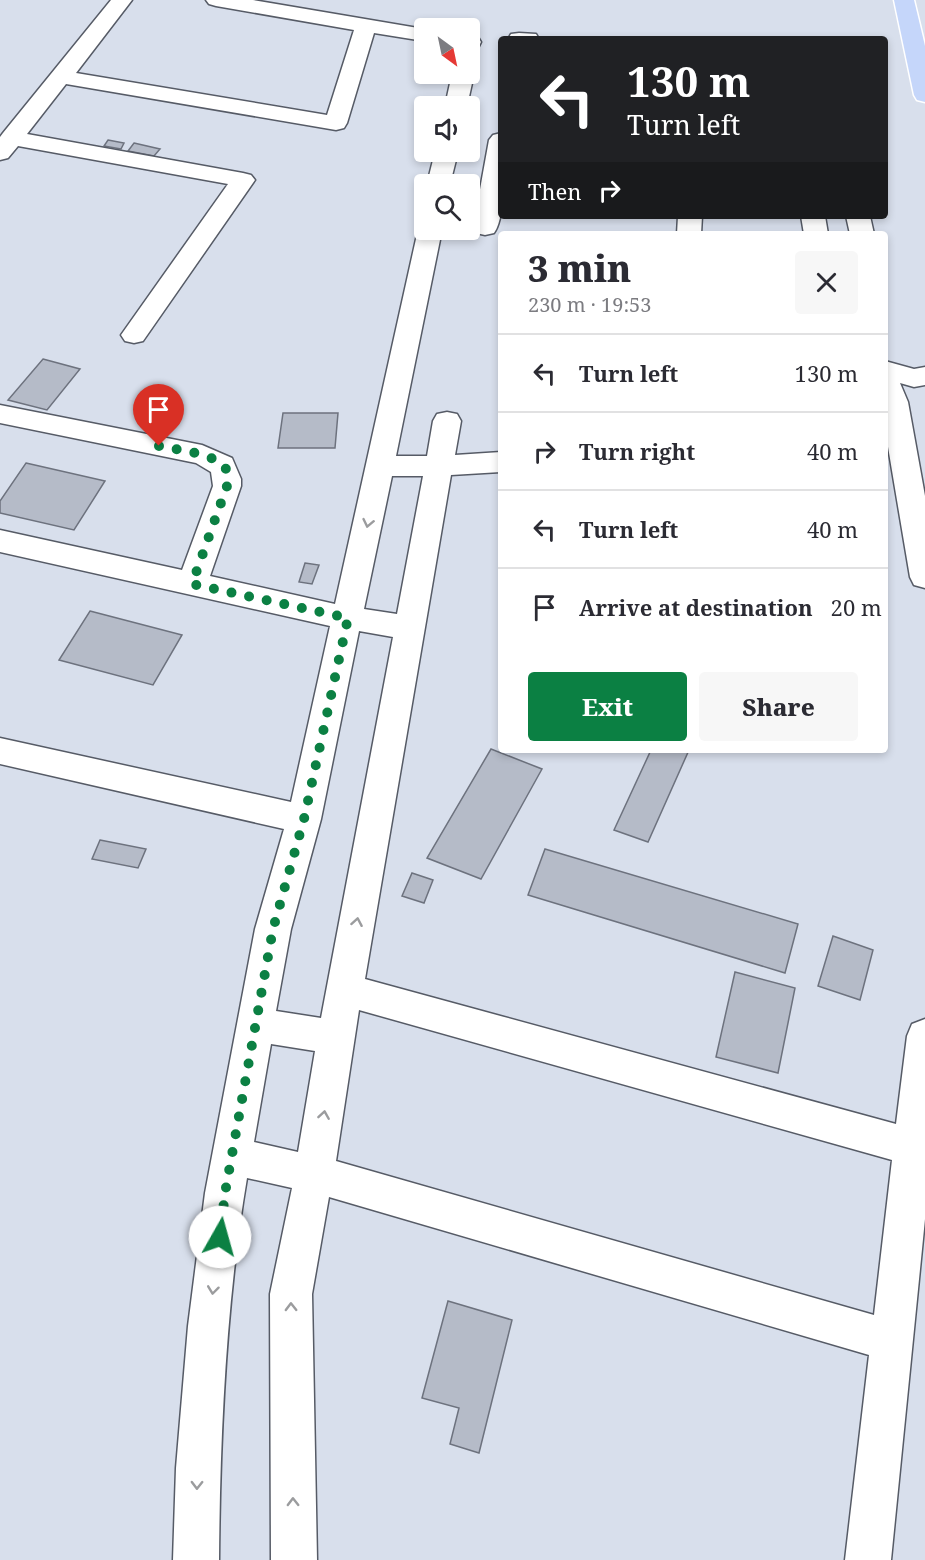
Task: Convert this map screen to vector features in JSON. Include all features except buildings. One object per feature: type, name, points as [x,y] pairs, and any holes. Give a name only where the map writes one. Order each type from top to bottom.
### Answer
[{"type":"main road","points":[[904,0],[925,95]]},
{"type":"street","points":[[6,146],[122,0]]},
{"type":"street","points":[[216,0],[414,33]]},
{"type":"street","points":[[62,77],[336,123],[366,26]]},
{"type":"street","points":[[6,146],[243,180],[134,334]]},
{"type":"street","points":[[485,228],[498,156]]},
{"type":"street","points":[[196,1560],[198,1468],[209,1326],[225,1193],[273,929],[304,819],[428,240]]},
{"type":"street","points":[[888,371],[920,377]]},
{"type":"street","points":[[920,377],[907,391],[888,395],[925,577]]},
{"type":"street","points":[[0,414],[202,455],[220,462],[227,472],[227,486],[192,584]]},
{"type":"street","points":[[294,1560],[291,1294],[447,421]]},
{"type":"street","points":[[380,466],[439,466],[498,462]]},
{"type":"street","points":[[0,541],[348,618],[409,628]]},
{"type":"street","points":[[0,751],[304,819]]},
{"type":"street","points":[[345,990],[912,1147]]},
{"type":"street","points":[[255,1024],[336,1038]]},
{"type":"street","points":[[868,1560],[925,1036]]},
{"type":"street","points":[[232,1156],[314,1174],[892,1341]]},
{"type":"route","points":[[159,446],[202,455],[220,462],[227,472],[227,486],[192,584],[348,618],[304,819],[273,929],[225,1193],[220,1237]]}]
